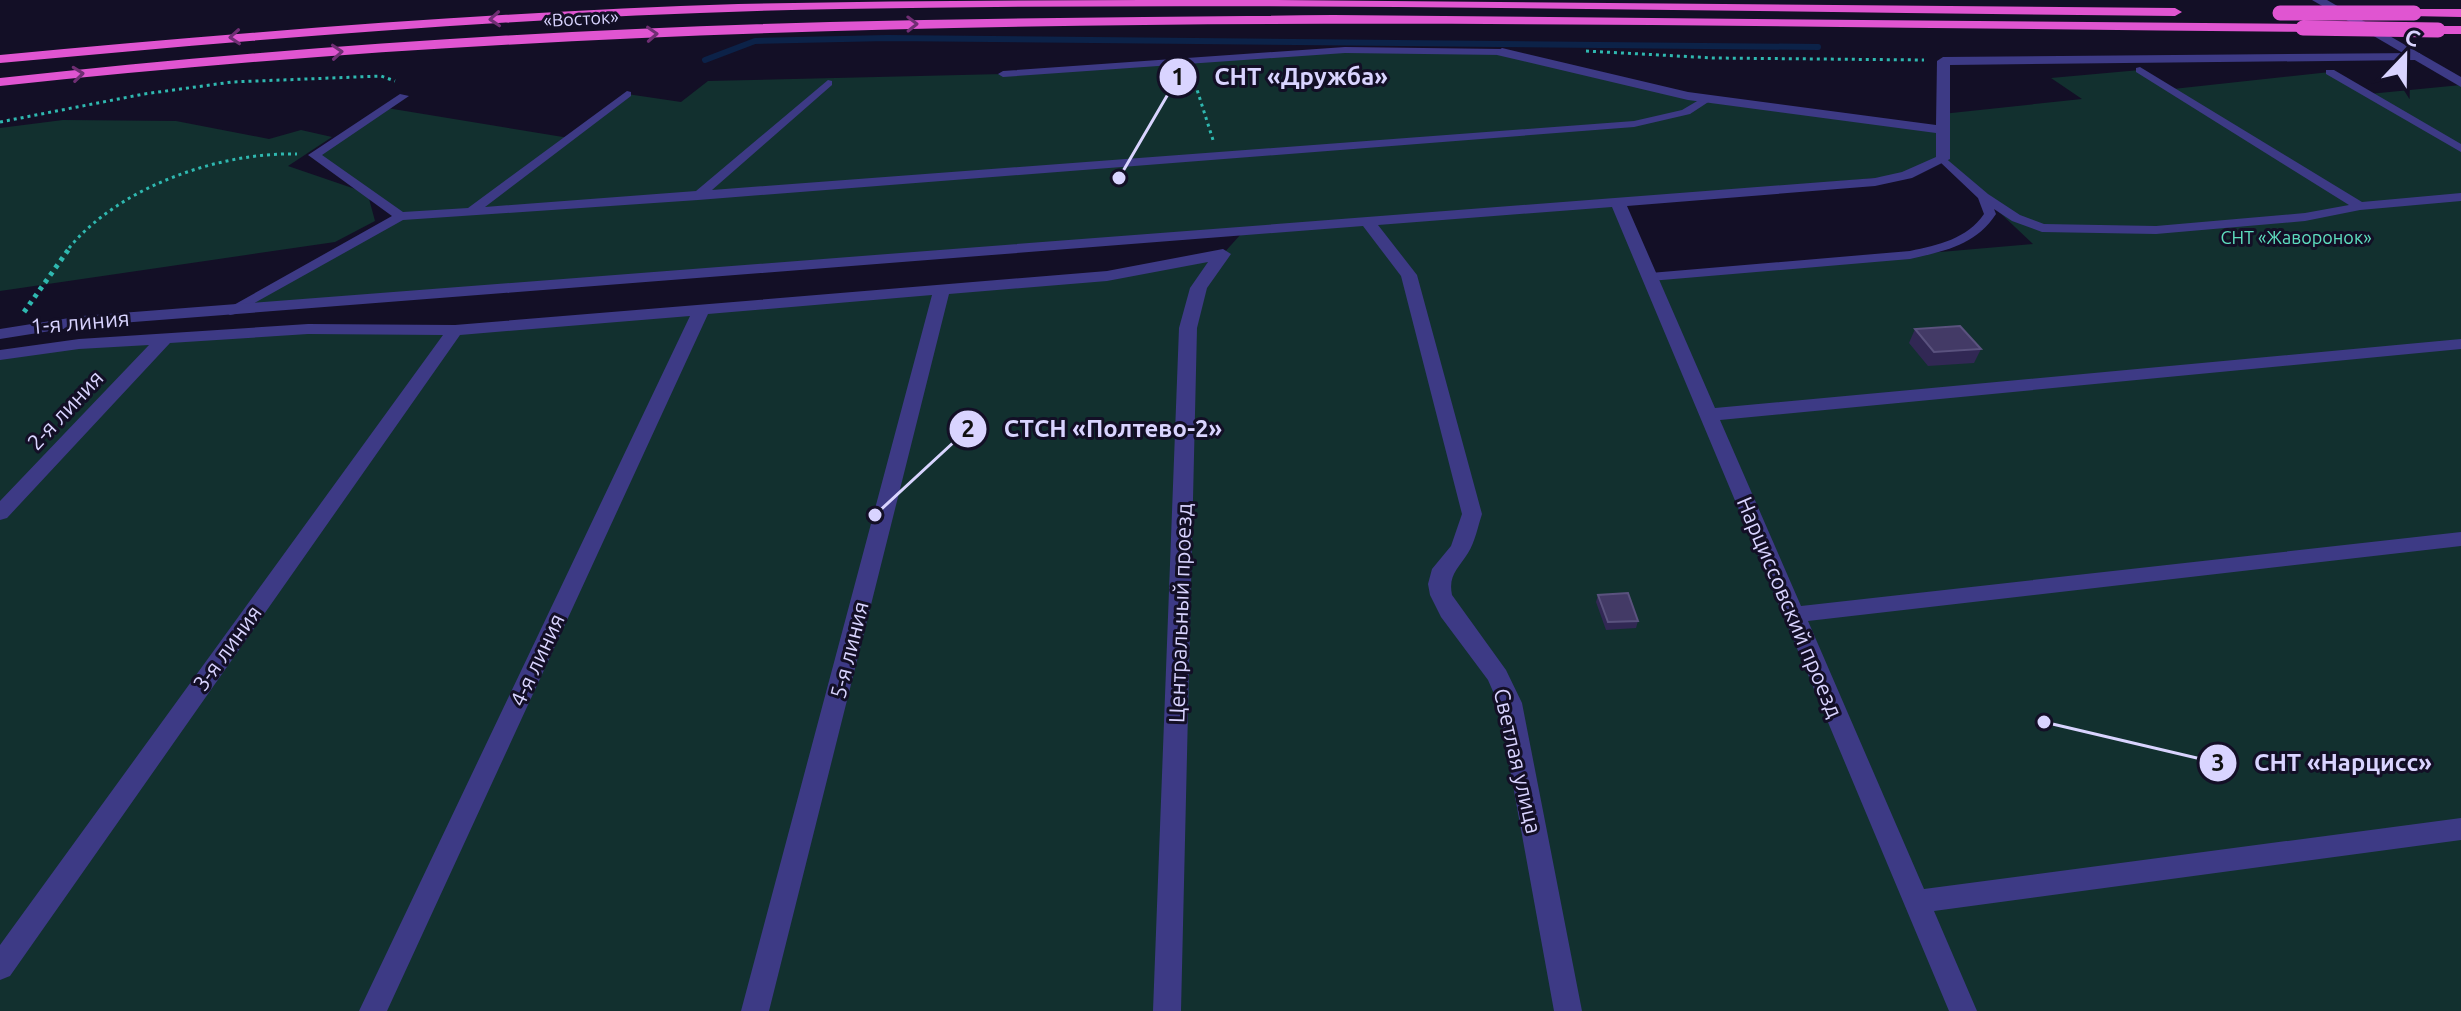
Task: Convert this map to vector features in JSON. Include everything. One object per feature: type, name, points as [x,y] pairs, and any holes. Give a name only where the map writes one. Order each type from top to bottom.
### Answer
[{"type":"highway","name":"«Восток»","points":[[0,59],[213,38],[515,18],[837,5],[1138,2],[2461,13]]},
{"type":"highway","name":"«Восток»","points":[[0,82],[134,68],[453,44],[843,26],[1333,19],[2461,30]]},
{"type":"street","points":[[2318,0],[2461,83]]},
{"type":"street","points":[[1502,52],[1708,99],[1943,130]]},
{"type":"street","points":[[5,333],[82,321],[1875,182],[1907,175],[1943,159],[1943,61],[2415,56]]},
{"type":"street","name":"Нарциссовский проезд","points":[[1618,202],[1963,1011]]},
{"type":"street","name":"Светлая улица","points":[[1368,223],[1409,275],[1472,514],[1460,549],[1443,569],[1439,584],[1441,595],[1449,611],[1498,676],[1510,703],[1568,1011]]},
{"type":"street","name":"Центральный проезд","points":[[1167,1011],[1188,328],[1192,297],[1206,273],[1241,233]]},
{"type":"street","name":"1-я линия","points":[[0,355],[79,344],[308,329],[455,330],[1107,276],[1184,264],[1223,254]]},
{"type":"street","name":"5-я линия","points":[[755,1011],[942,288]]},
{"type":"street","name":"4-я линия","points":[[373,1011],[702,309]]},
{"type":"street","name":"3-я линия","points":[[0,967],[455,330]]},
{"type":"street","name":"2-я линия","points":[[0,513],[164,339]]},
{"type":"street","points":[[1708,415],[2461,344]]},
{"type":"street","points":[[1794,615],[2461,539]]},
{"type":"street","points":[[1916,902],[2461,829]]},
{"type":"lane","points":[[1003,74],[1345,50],[1502,52]]},
{"type":"lane","points":[[2140,70],[2360,206]]},
{"type":"lane","points":[[2330,72],[2461,149]]},
{"type":"lane","points":[[698,196],[828,83]]},
{"type":"lane","points":[[471,212],[627,94]]},
{"type":"lane","points":[[400,216],[314,155],[404,96]]},
{"type":"lane","points":[[230,311],[400,216],[1634,124],[1686,112],[1708,99]]},
{"type":"lane","points":[[1943,159],[1984,197],[2029,224],[2054,229],[2212,227],[2305,217],[2360,206],[2461,197]]},
{"type":"lane","points":[[1650,277],[1910,255],[1943,248],[1966,239],[1983,227],[1990,214],[1984,197]]},
{"type":"path","points":[[1583,51],[1714,58],[1943,61]]},
{"type":"path","points":[[1188,61],[1218,156]]},
{"type":"path","points":[[0,122],[144,94],[232,82],[381,76],[407,86],[404,96]]},
{"type":"path","points":[[5,333],[62,257],[98,217],[165,181],[226,160],[267,151],[314,155]]},
{"type":"green space","name":"СНТ «Жаворонок»","points":[[1345,50],[1502,52],[1688,96],[1942,130],[1942,114],[2082,99],[2051,78],[2140,70],[2173,89],[2330,72],[2369,94],[2461,85],[2461,1011],[0,1011],[0,355],[308,329],[455,330],[1107,276],[1223,254],[1241,234],[230,311],[399,217],[368,195],[375,221],[335,242],[0,291],[0,128],[63,120],[176,121],[269,139],[301,130],[332,137],[288,166],[364,192],[314,155],[387,108],[569,138],[627,94],[681,102],[708,81],[1003,74]],"holes":[[[1943,159],[2033,244],[1650,277],[1618,202],[1907,175]]]},
{"type":"building","points":[[1960,326],[1981,349],[1934,352],[1915,329]]},
{"type":"building","points":[[1628,593],[1638,621],[1608,622],[1598,595]]},
{"type":"waterway","points":[[705,60],[755,41],[888,38],[1818,47]]},
{"type":"place","name":"СНТ «Дружба»","points":[[1119,178]]},
{"type":"place","name":"СТСН «Полтево-2»","points":[[875,515]]},
{"type":"place","name":"СНТ «Нарцисс»","points":[[2044,722]]}]
